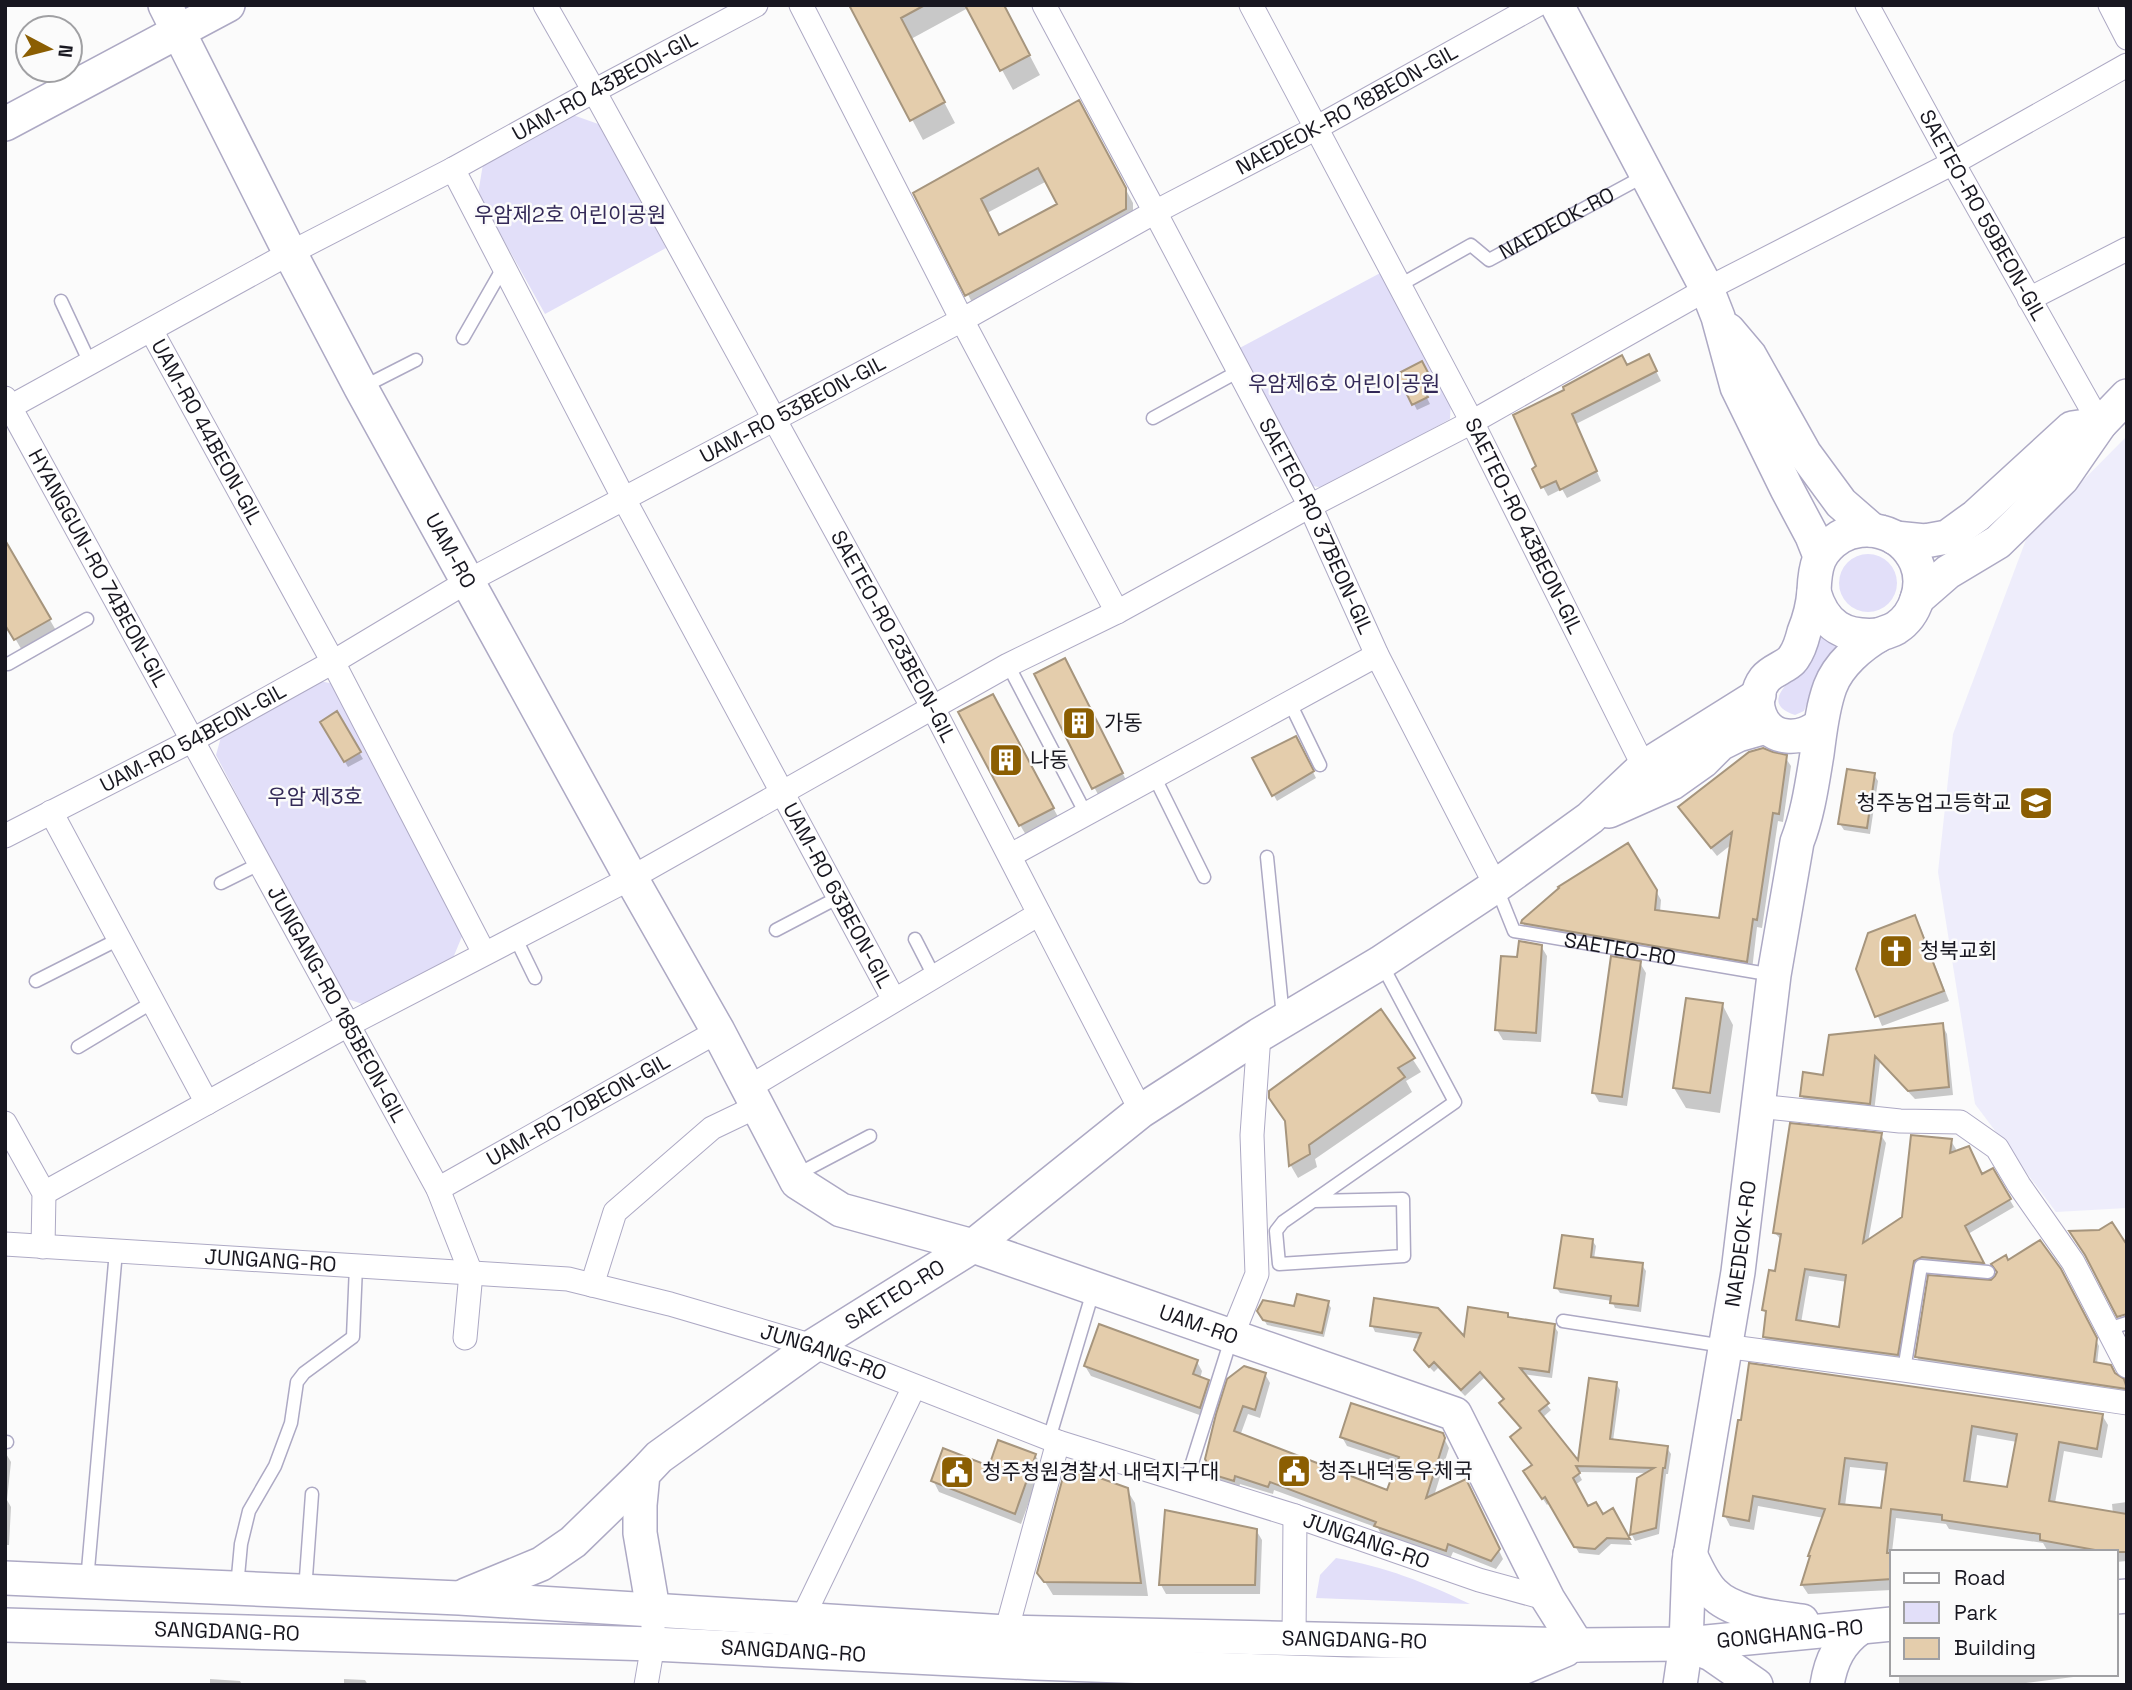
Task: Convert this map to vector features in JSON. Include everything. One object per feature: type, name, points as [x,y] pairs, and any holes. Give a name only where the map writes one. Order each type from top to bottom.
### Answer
[{"type":"street","points":[[5,124],[172,18],[228,5]]},
{"type":"street","name":"SAETEO-RO 23BEON-GIL","points":[[545,5],[933,708],[1141,1111]]},
{"type":"street","name":"UAM-RO 43BEON-GIL","points":[[290,253],[453,169],[756,5]]},
{"type":"street","points":[[801,5],[962,320],[1117,612]]},
{"type":"street","name":"SAETEO-RO 37BEON-GIL","points":[[1044,5],[1310,506],[1377,655],[1496,886]]},
{"type":"street","name":"SAETEO-RO 43BEON-GIL","points":[[1251,5],[1472,422],[1644,767]]},
{"type":"street","name":"NAEDEOK-RO 18BEON-GIL","points":[[1155,212],[1317,127],[1537,5]]},
{"type":"street","points":[[1558,5],[1712,303],[1750,356],[1805,454],[1841,503],[1908,549],[1917,564],[1920,581],[1917,599],[1909,615],[1896,628],[1880,635],[1861,636],[1844,632],[1829,622],[1819,607],[1814,592]]},
{"type":"street","name":"SAETEO-RO 59BEON-GIL","points":[[1867,5],[2100,424]]},
{"type":"street","points":[[2110,5],[2127,38]]},
{"type":"street","name":"UAM-RO","points":[[172,18],[361,388],[718,1031],[797,1182],[841,1210],[973,1246],[1455,1415],[1548,1599],[1577,1645]]},
{"type":"street","name":"UAM-RO 63BEON-GIL","points":[[44,1193],[348,1025],[631,878],[1008,665],[1117,612],[1310,506],[1472,422],[1712,303],[2127,65]]},
{"type":"street","points":[[453,169],[624,499]]},
{"type":"street","name":"UAM-RO 53BEON-GIL","points":[[468,581],[962,320],[1155,212]]},
{"type":"street","points":[[2029,299],[2127,249]]},
{"type":"street","name":"UAM-RO 44BEON-GIL","points":[[8,403],[90,363],[290,253]]},
{"type":"street","points":[[1712,303],[1737,387],[1820,556]]},
{"type":"street","name":"UAM-RO 44BEON-GIL","points":[[151,330],[333,662]]},
{"type":"street","points":[[1917,599],[1948,572],[1998,542],[2062,479],[2100,424],[2127,396]]},
{"type":"street","name":"HYANGGUN-RO 74BEON-GIL","points":[[8,403],[191,741]]},
{"type":"street","points":[[1794,729],[1759,715],[1759,695],[1764,680],[1794,657],[1805,631],[1814,592],[1814,572],[1820,556],[1831,543],[1846,533],[1863,529],[1925,541],[1947,537],[1976,516],[2072,428],[2100,424]]},
{"type":"street","name":"UAM-RO 63BEON-GIL","points":[[624,499],[894,1000]]},
{"type":"street","name":"UAM-RO 54BEON-GIL","points":[[5,835],[191,741],[333,662],[468,581]]},
{"type":"street","name":"NAEDEOK-RO","points":[[1680,1685],[1686,1644],[1690,1554],[1738,1272],[1774,975],[1797,842],[1805,821],[1794,729],[1831,685],[1842,666],[1880,635]]},
{"type":"street","name":"SAETEO-RO 37BEON-GIL","points":[[1154,776],[1377,655]]},
{"type":"street","points":[[333,662],[484,953]]},
{"type":"street","points":[[1590,818],[1644,767],[1759,695]]},
{"type":"street","points":[[1590,818],[1672,783],[1703,761],[1720,744],[1738,735],[1794,729]]},
{"type":"street","name":"JUNGANG-RO 185BEON-GIL","points":[[191,741],[438,1189],[471,1273]]},
{"type":"street","points":[[1011,855],[1154,776]]},
{"type":"street","points":[[51,812],[207,1103]]},
{"type":"street","name":"SAETEO-RO","points":[[459,1598],[541,1563],[573,1542],[659,1457],[813,1346],[973,1246],[1141,1111],[1271,1028],[1380,963],[1496,886],[1590,818]]},
{"type":"street","points":[[592,1285],[615,1212],[712,1128],[894,1000],[1039,914]]},
{"type":"street","points":[[1232,1336],[1258,1274],[1252,1135],[1271,1028]]},
{"type":"street","name":"UAM-RO 70BEON-GIL","points":[[438,1189],[718,1031]]},
{"type":"street","points":[[1758,1106],[1900,1121],[1960,1122],[1997,1148],[2019,1185],[2117,1326],[2127,1366]]},
{"type":"street","points":[[5,1123],[44,1193],[43,1247]]},
{"type":"street","name":"JUNGANG-RO","points":[[5,1244],[568,1279],[670,1304],[813,1346],[1054,1440],[1296,1516],[1479,1580],[1548,1599]]},
{"type":"street","points":[[465,1338],[471,1273]]},
{"type":"street","points":[[1724,1346],[2127,1404]]},
{"type":"street","name":"SANGDANG-RO","points":[[802,1619],[914,1387]]},
{"type":"street","points":[[1006,1632],[1054,1440]]},
{"type":"street","points":[[643,1474],[640,1532],[653,1609],[653,1644],[646,1685]]},
{"type":"street","points":[[1294,1639],[1296,1516]]},
{"type":"street","points":[[1690,1554],[1713,1594],[1736,1607],[1763,1615],[1876,1626]]},
{"type":"street","name":"SANGDANG-RO","points":[[5,1578],[459,1598],[1006,1632],[1577,1645],[1686,1644]]},
{"type":"street","name":"SANGDANG-RO","points":[[5,1625],[653,1644],[1035,1663],[1521,1679],[1577,1645]]},
{"type":"street","points":[[1827,1685],[1831,1665],[1847,1637],[1876,1626]]},
{"type":"street","name":"GONGHANG-RO","points":[[1686,1644],[1876,1626]]},
{"type":"street","points":[[1686,1644],[1711,1654],[1756,1685]]},
{"type":"lane","name":"NAEDEOK-RO","points":[[1400,285],[1471,245],[1489,260],[1646,175]]},
{"type":"lane","points":[[463,338],[503,268]]},
{"type":"lane","points":[[61,301],[90,363]]},
{"type":"lane","points":[[361,388],[416,360]]},
{"type":"lane","points":[[1153,418],[1239,371]]},
{"type":"lane","points":[[5,664],[87,619]]},
{"type":"lane","points":[[1008,665],[1086,814]]},
{"type":"lane","points":[[1290,703],[1320,765]]},
{"type":"lane","points":[[1154,776],[1204,877]]},
{"type":"lane","points":[[1267,857],[1271,1028]]},
{"type":"lane","points":[[221,883],[259,864]]},
{"type":"lane","name":"SAETEO-RO","points":[[1496,886],[1514,931],[1774,975]]},
{"type":"lane","points":[[776,930],[839,897]]},
{"type":"lane","points":[[515,937],[535,978]]},
{"type":"lane","points":[[915,940],[934,976]]},
{"type":"lane","points":[[36,981],[123,946]]},
{"type":"lane","points":[[1314,1201],[1403,1199],[1404,1256],[1279,1264],[1276,1231],[1283,1222],[1455,1102],[1380,963]]},
{"type":"lane","points":[[78,1047],[153,1002]]},
{"type":"lane","points":[[794,1176],[870,1136]]},
{"type":"lane","points":[[86,1582],[116,1251]]},
{"type":"lane","points":[[237,1588],[241,1544],[249,1511],[275,1466],[291,1423],[297,1382],[304,1373],[353,1337],[356,1265]]},
{"type":"lane","points":[[1904,1370],[1921,1266],[1988,1272]]},
{"type":"lane","points":[[1054,1440],[1094,1287]]},
{"type":"lane","points":[[1563,1321],[1724,1346]]},
{"type":"lane","points":[[1186,1482],[1232,1336]]},
{"type":"lane","points":[[305,1591],[312,1494]]},
{"type":"shaded area","name":"청주농업고등학교","points":[[2127,436],[2127,1208],[2056,1212],[1975,1104],[1938,872],[1953,734],[2027,537]]},
{"type":"green space","name":"우암제2호 어린이공원","points":[[573,115],[601,125],[666,248],[545,314],[478,194],[484,158]]},
{"type":"green space","name":"우암제6호 어린이공원","points":[[1384,271],[1451,399],[1450,419],[1326,488],[1305,485],[1234,351]]},
{"type":"green space","points":[[1862,554],[1874,554],[1889,562],[1897,577],[1897,589],[1889,604],[1874,612],[1862,612],[1847,604],[1839,589],[1839,577],[1847,562]]},
{"type":"green space","points":[[1817,629],[1844,645],[1819,673],[1804,711],[1795,715],[1784,710],[1779,704],[1779,698],[1802,665]]},
{"type":"green space","name":"우암 제3호","points":[[319,681],[335,684],[463,934],[453,958],[368,1006],[342,997],[216,755],[221,737]]},
{"type":"green space","points":[[1336,1558],[1404,1576],[1470,1604],[1316,1598],[1320,1575]]},
{"type":"building","points":[[849,5],[925,5],[901,18],[945,102],[910,121]]},
{"type":"building","points":[[965,5],[1004,5],[1030,55],[1000,71]]},
{"type":"building","points":[[1079,100],[1126,188],[1126,209],[965,296],[913,193]],"holes":[[[1038,168],[1057,204],[999,235],[981,199]]]},
{"type":"building","points":[[1649,354],[1657,371],[1572,414],[1597,471],[1560,490],[1556,481],[1541,488],[1532,469],[1536,466],[1513,415],[1564,390],[1563,387],[1622,355],[1627,365]]},
{"type":"building","points":[[1422,361],[1434,384],[1424,389],[1428,397],[1412,405],[1397,374]]},
{"type":"building","points":[[5,540],[51,619],[14,640],[5,625]]},
{"type":"building","name":"가동","points":[[1065,658],[1123,773],[1092,789],[1034,674]]},
{"type":"building","name":"나동","points":[[993,694],[1054,808],[1019,826],[958,712]]},
{"type":"building","points":[[337,711],[361,752],[344,762],[320,722]]},
{"type":"building","points":[[1296,736],[1314,771],[1272,796],[1252,758]]},
{"type":"building","points":[[1763,748],[1787,755],[1779,814],[1773,813],[1757,920],[1753,919],[1747,962],[1521,923],[1558,887],[1628,843],[1657,890],[1655,910],[1719,918],[1732,832],[1711,848],[1678,807],[1749,752]]},
{"type":"building","points":[[1847,769],[1875,773],[1867,828],[1838,824]]},
{"type":"building","name":"청북교회","points":[[1915,915],[1944,991],[1875,1017],[1856,969],[1868,933]]},
{"type":"building","points":[[1519,941],[1542,945],[1536,1033],[1495,1030],[1501,956],[1517,957]]},
{"type":"building","points":[[1611,956],[1641,961],[1622,1097],[1592,1093]]},
{"type":"building","points":[[1686,998],[1723,1003],[1710,1093],[1673,1088]]},
{"type":"building","points":[[1381,1009],[1415,1058],[1398,1068],[1405,1077],[1309,1145],[1310,1154],[1289,1166],[1285,1121],[1269,1098],[1269,1091]]},
{"type":"building","points":[[1943,1023],[1949,1087],[1908,1091],[1875,1056],[1870,1104],[1800,1096],[1803,1072],[1823,1075],[1829,1035]]},
{"type":"building","points":[[1790,1123],[1882,1133],[1863,1243],[1902,1217],[1911,1135],[1952,1139],[1950,1153],[1969,1146],[1982,1174],[1993,1168],[2011,1199],[1965,1226],[1984,1263],[1922,1257],[1914,1261],[1898,1355],[1763,1337],[1766,1311],[1762,1310],[1769,1270],[1775,1271],[1781,1234],[1773,1233]],"holes":[[[1805,1269],[1846,1275],[1839,1327],[1796,1320]]]},
{"type":"building","points":[[2112,1222],[2127,1245],[2127,1314],[2117,1317],[2085,1255],[2069,1231],[2099,1230]]},
{"type":"building","points":[[1562,1235],[1593,1239],[1591,1257],[1643,1263],[1638,1306],[1610,1303],[1611,1296],[1554,1288]]},
{"type":"building","points":[[2040,1240],[2061,1269],[2097,1338],[2094,1362],[2111,1365],[2115,1373],[2124,1379],[2127,1389],[1915,1357],[1928,1275],[1991,1280],[1997,1272],[1991,1264],[2006,1255],[2008,1260]]},
{"type":"building","points":[[1297,1294],[1329,1301],[1322,1333],[1263,1320],[1257,1311],[1263,1300],[1294,1306]]},
{"type":"building","points":[[1374,1298],[1438,1308],[1464,1336],[1468,1307],[1508,1313],[1508,1317],[1555,1324],[1549,1372],[1520,1368],[1549,1403],[1539,1411],[1578,1460],[1589,1378],[1617,1382],[1610,1439],[1668,1446],[1656,1528],[1630,1535],[1637,1478],[1654,1468],[1576,1466],[1580,1473],[1573,1478],[1588,1506],[1596,1502],[1603,1514],[1613,1508],[1630,1539],[1607,1538],[1595,1549],[1574,1547],[1545,1497],[1542,1499],[1523,1471],[1532,1465],[1510,1437],[1521,1428],[1499,1403],[1504,1399],[1480,1372],[1461,1390],[1434,1362],[1429,1367],[1414,1350],[1421,1333],[1370,1326]]},
{"type":"building","points":[[1099,1324],[1198,1360],[1193,1374],[1209,1380],[1200,1408],[1084,1366]]},
{"type":"building","points":[[1749,1363],[2103,1414],[2097,1449],[2059,1442],[2049,1501],[2127,1514],[2127,1552],[2095,1550],[2040,1540],[2040,1534],[1942,1520],[1942,1515],[1891,1509],[1887,1553],[1890,1553],[1890,1579],[1801,1585],[1825,1509],[1753,1496],[1749,1521],[1723,1516],[1738,1420],[1741,1420]],"holes":[[[1972,1426],[2017,1434],[2007,1487],[1964,1481]],[[1845,1458],[1887,1463],[1881,1508],[1839,1504]]]},
{"type":"building","points":[[1244,1366],[1266,1373],[1255,1410],[1243,1406],[1234,1431],[1387,1490],[1399,1457],[1340,1437],[1351,1403],[1443,1433],[1445,1438],[1426,1498],[1466,1479],[1500,1549],[1491,1561],[1448,1544],[1446,1551],[1374,1526],[1376,1522],[1270,1482],[1268,1487],[1235,1476],[1234,1481],[1214,1475],[1205,1459],[1216,1414],[1227,1379]]},
{"type":"building","points":[[998,1440],[1036,1454],[1015,1514],[931,1481],[943,1448],[989,1466]]},
{"type":"building","points":[[1066,1466],[1128,1488],[1141,1583],[1044,1582],[1037,1573]]},
{"type":"building","points":[[1165,1510],[1257,1529],[1255,1585],[1159,1585]]},
{"type":"place","name":"가동","points":[[1079,723]]},
{"type":"place","name":"나동","points":[[1006,760]]},
{"type":"place","name":"청주농업고등학교","points":[[2036,803]]},
{"type":"place","name":"청북교회","points":[[1896,951]]},
{"type":"place","name":"청주내덕동우체국","points":[[1294,1471]]},
{"type":"place","name":"청주청원경찰서 내덕지구대","points":[[957,1472]]}]
